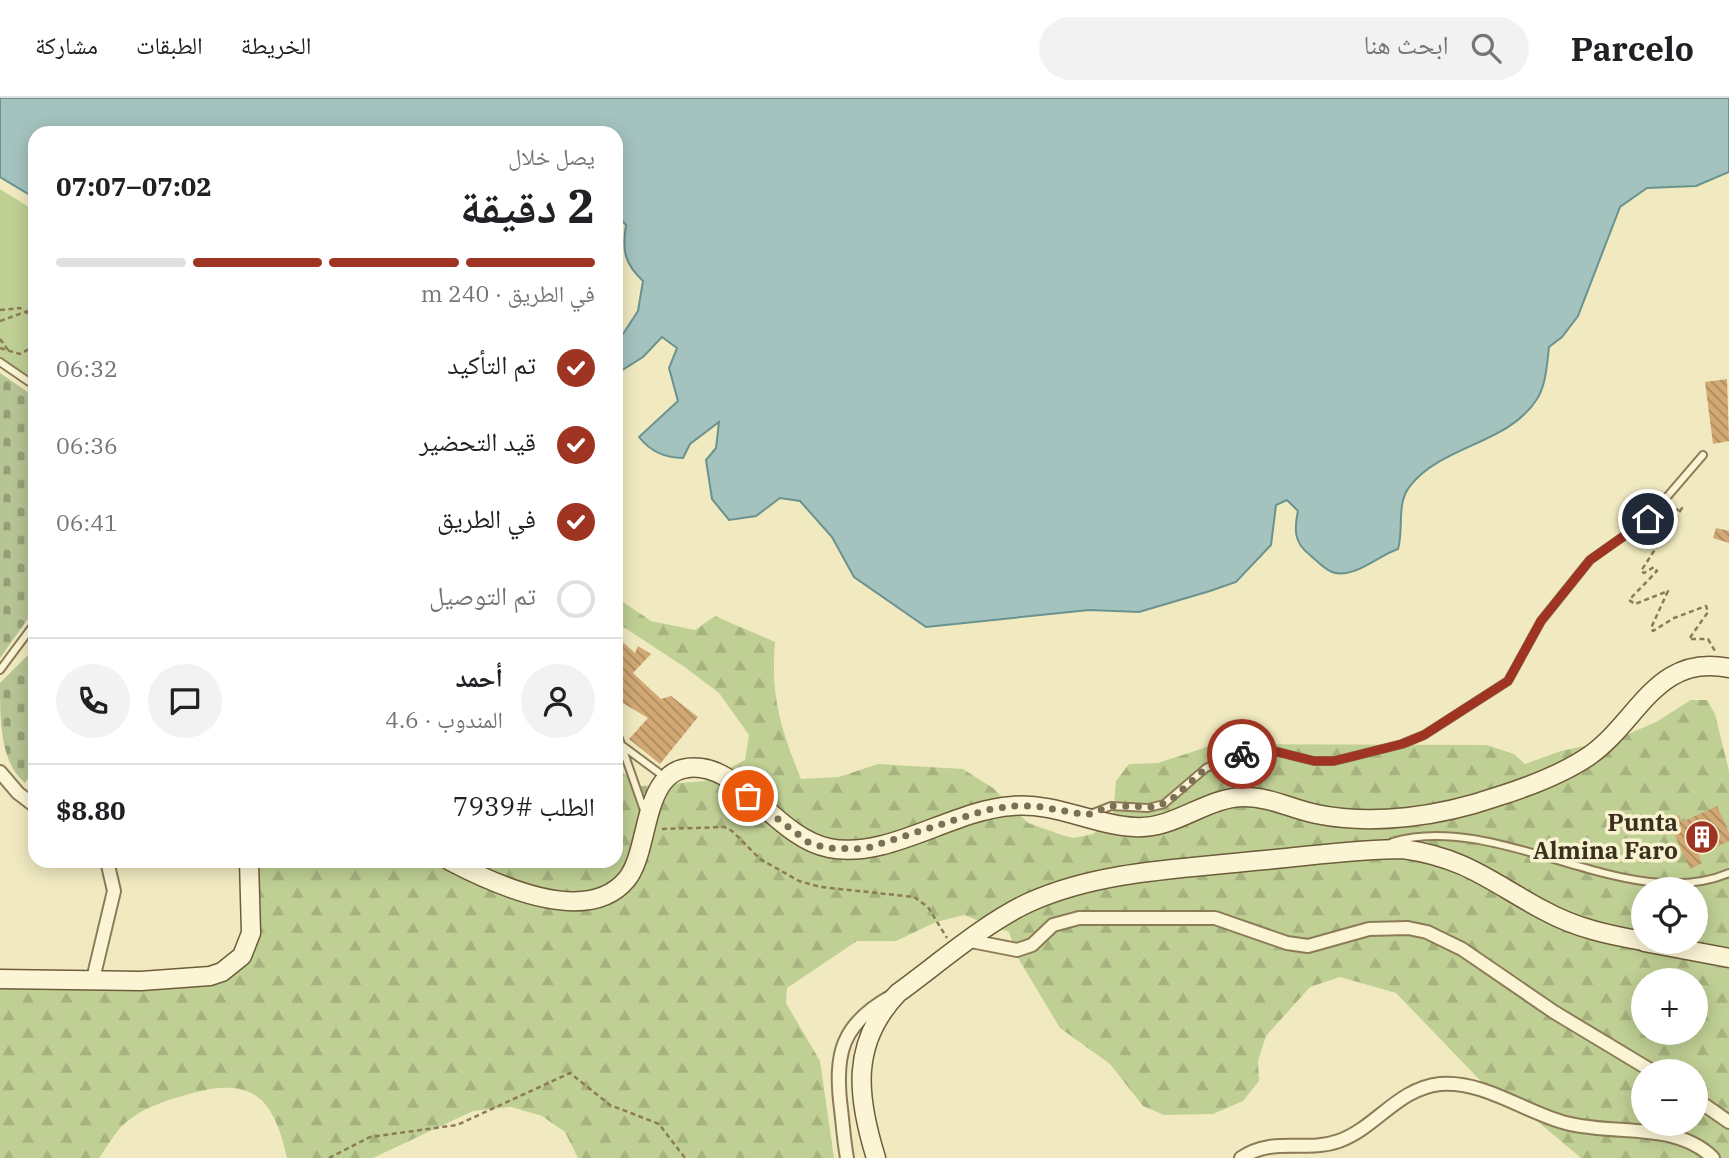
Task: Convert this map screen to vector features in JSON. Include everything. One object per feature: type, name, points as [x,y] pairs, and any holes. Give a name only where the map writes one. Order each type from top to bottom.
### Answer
[{"type":"main road","points":[[466,868],[530,895],[555,900],[592,899],[617,889],[634,868],[657,793],[667,779],[688,768],[708,769],[736,786],[808,842],[845,850],[882,844],[964,817],[1011,806],[1036,806],[1087,815],[1124,826],[1153,827],[1173,822],[1214,802],[1245,797],[1339,818],[1388,818],[1459,808],[1560,773],[1591,755],[1670,675],[1707,666],[1729,668]]},
{"type":"main road","points":[[876,1158],[861,1105],[860,1083],[876,1021],[898,993],[1030,902],[1118,876],[1379,849],[1403,849],[1451,859],[1473,867],[1566,921],[1609,935],[1631,939]]},
{"type":"main road","points":[[0,979],[210,976],[233,965],[242,956],[251,933],[249,868]]},
{"type":"main road","points":[[1708,954],[1729,958]]},
{"type":"street","points":[[0,772],[28,801]]},
{"type":"street","points":[[93,979],[114,891],[109,868]]},
{"type":"street","points":[[963,946],[1017,950],[1032,945],[1053,925],[1079,918],[1215,918],[1287,943],[1308,946],[1369,929],[1408,928],[1427,932],[1462,949],[1554,1012],[1632,1059]]},
{"type":"street","points":[[847,1158],[838,1076],[843,1044],[856,1022],[871,1007],[898,993]]},
{"type":"street","points":[[1241,1158],[1265,1146],[1311,1146],[1340,1141],[1365,1126],[1405,1094],[1443,1084],[1480,1091],[1564,1123],[1688,1139],[1713,1158]]},
{"type":"street","points":[[1708,1107],[1729,1122]]},
{"type":"lane","points":[[0,362],[28,381]]},
{"type":"lane","points":[[1087,815],[1111,806],[1148,808],[1164,804],[1206,768],[1243,753],[1274,751],[1314,761],[1334,761],[1402,744],[1424,735],[1508,681],[1541,621],[1590,560],[1643,524],[1703,455]]},
{"type":"lane","points":[[0,670],[28,632]]},
{"type":"lane","points":[[623,746],[667,779]]},
{"type":"lane","points":[[623,755],[646,824]]},
{"type":"lane","points":[[1379,849],[1406,838],[1443,837],[1503,844],[1589,869],[1676,884],[1707,881],[1729,873]]},
{"type":"path","points":[[0,310],[28,311]]},
{"type":"path","points":[[0,321],[28,311]]},
{"type":"path","points":[[0,339],[8,350]]},
{"type":"path","points":[[0,348],[20,354],[28,350]]},
{"type":"path","points":[[1662,516],[1682,508],[1641,570],[1644,573],[1654,567],[1657,571],[1629,600],[1635,604],[1668,591],[1651,629],[1653,631],[1674,618],[1706,606],[1707,612],[1689,639],[1708,639],[1717,653]]},
{"type":"path","points":[[646,824],[724,827],[732,831],[760,859],[799,881],[821,887],[914,897],[928,907],[963,946]]},
{"type":"path","points":[[328,1158],[370,1137],[457,1125],[570,1073],[599,1098],[659,1124],[685,1158]]},
{"type":"green space","points":[[0,189],[28,207],[28,377],[0,360]]},
{"type":"green space","points":[[0,373],[28,392],[28,619],[0,658]]},
{"type":"green space","points":[[623,602],[651,621],[695,630],[715,616],[775,642],[774,679],[779,712],[801,779],[839,777],[878,764],[963,769],[993,788],[1028,823],[1073,838],[1093,834],[1113,817],[1116,781],[1129,764],[1158,763],[1216,744],[1487,745],[1514,754],[1525,764],[1561,751],[1617,739],[1656,722],[1691,700],[1707,700],[1715,714],[1729,771],[1729,1158],[1581,1158],[1537,1121],[1501,1102],[1396,993],[1340,977],[1310,987],[1266,1036],[1258,1061],[1259,1081],[1243,1101],[1213,1114],[1164,1115],[1143,1106],[1110,1064],[1060,1028],[1018,958],[1009,932],[964,915],[936,922],[896,941],[857,941],[787,988],[786,1003],[820,1061],[834,1158],[578,1158],[565,1132],[542,1116],[511,1107],[473,1111],[373,1158],[287,1158],[281,1134],[264,1102],[252,1093],[222,1088],[171,1099],[141,1112],[121,1127],[99,1158],[0,1158],[0,984],[200,978],[252,952],[260,929],[256,868],[623,868],[623,773],[641,786],[705,781],[745,760],[749,735],[719,693],[623,627]]},
{"type":"green space","points":[[28,655],[28,778],[25,783],[17,774],[6,752],[1,725],[0,683]]},
{"type":"water","points":[[0,98],[1729,98],[1729,172],[1696,186],[1647,188],[1620,207],[1578,316],[1562,337],[1549,347],[1544,381],[1537,399],[1525,414],[1510,426],[1439,461],[1423,472],[1410,486],[1403,500],[1398,549],[1357,570],[1340,574],[1332,572],[1301,546],[1296,530],[1298,511],[1287,500],[1276,505],[1271,545],[1236,582],[1139,612],[1089,610],[926,627],[854,577],[832,537],[800,501],[780,498],[756,516],[729,520],[712,499],[706,460],[716,448],[719,422],[690,444],[683,458],[659,453],[639,437],[678,401],[669,368],[677,348],[662,337],[643,357],[623,370],[623,334],[638,311],[643,281],[628,262],[624,242],[626,225],[623,222],[623,126],[28,126],[28,194],[0,177]]},
{"type":"building","points":[[1727,379],[1729,441],[1713,444],[1705,382]]},
{"type":"building","points":[[1716,528],[1729,531],[1729,543],[1713,538]]},
{"type":"building","points":[[623,642],[635,653],[638,646],[651,654],[633,673],[661,699],[671,696],[698,717],[660,764],[629,739],[648,718],[623,703]]},
{"type":"building","name":"Punta Almina Faro","points":[[1717,806],[1729,833],[1729,841],[1699,855],[1702,863],[1690,869],[1668,820],[1679,815],[1682,822]]},
{"type":"way so far","points":[[748,796],[808,842],[826,848],[864,849],[986,810],[1011,806],[1036,806],[1087,815],[1111,806],[1156,807],[1171,800],[1196,774],[1216,762],[1242,754]]},
{"type":"place","name":"Punta Almina Faro","points":[[1702,837]]},
{"type":"route","points":[[1242,754],[1274,751],[1314,761],[1334,761],[1402,744],[1424,735],[1508,681],[1541,621],[1590,560],[1605,548],[1627,537],[1648,519]]}]
